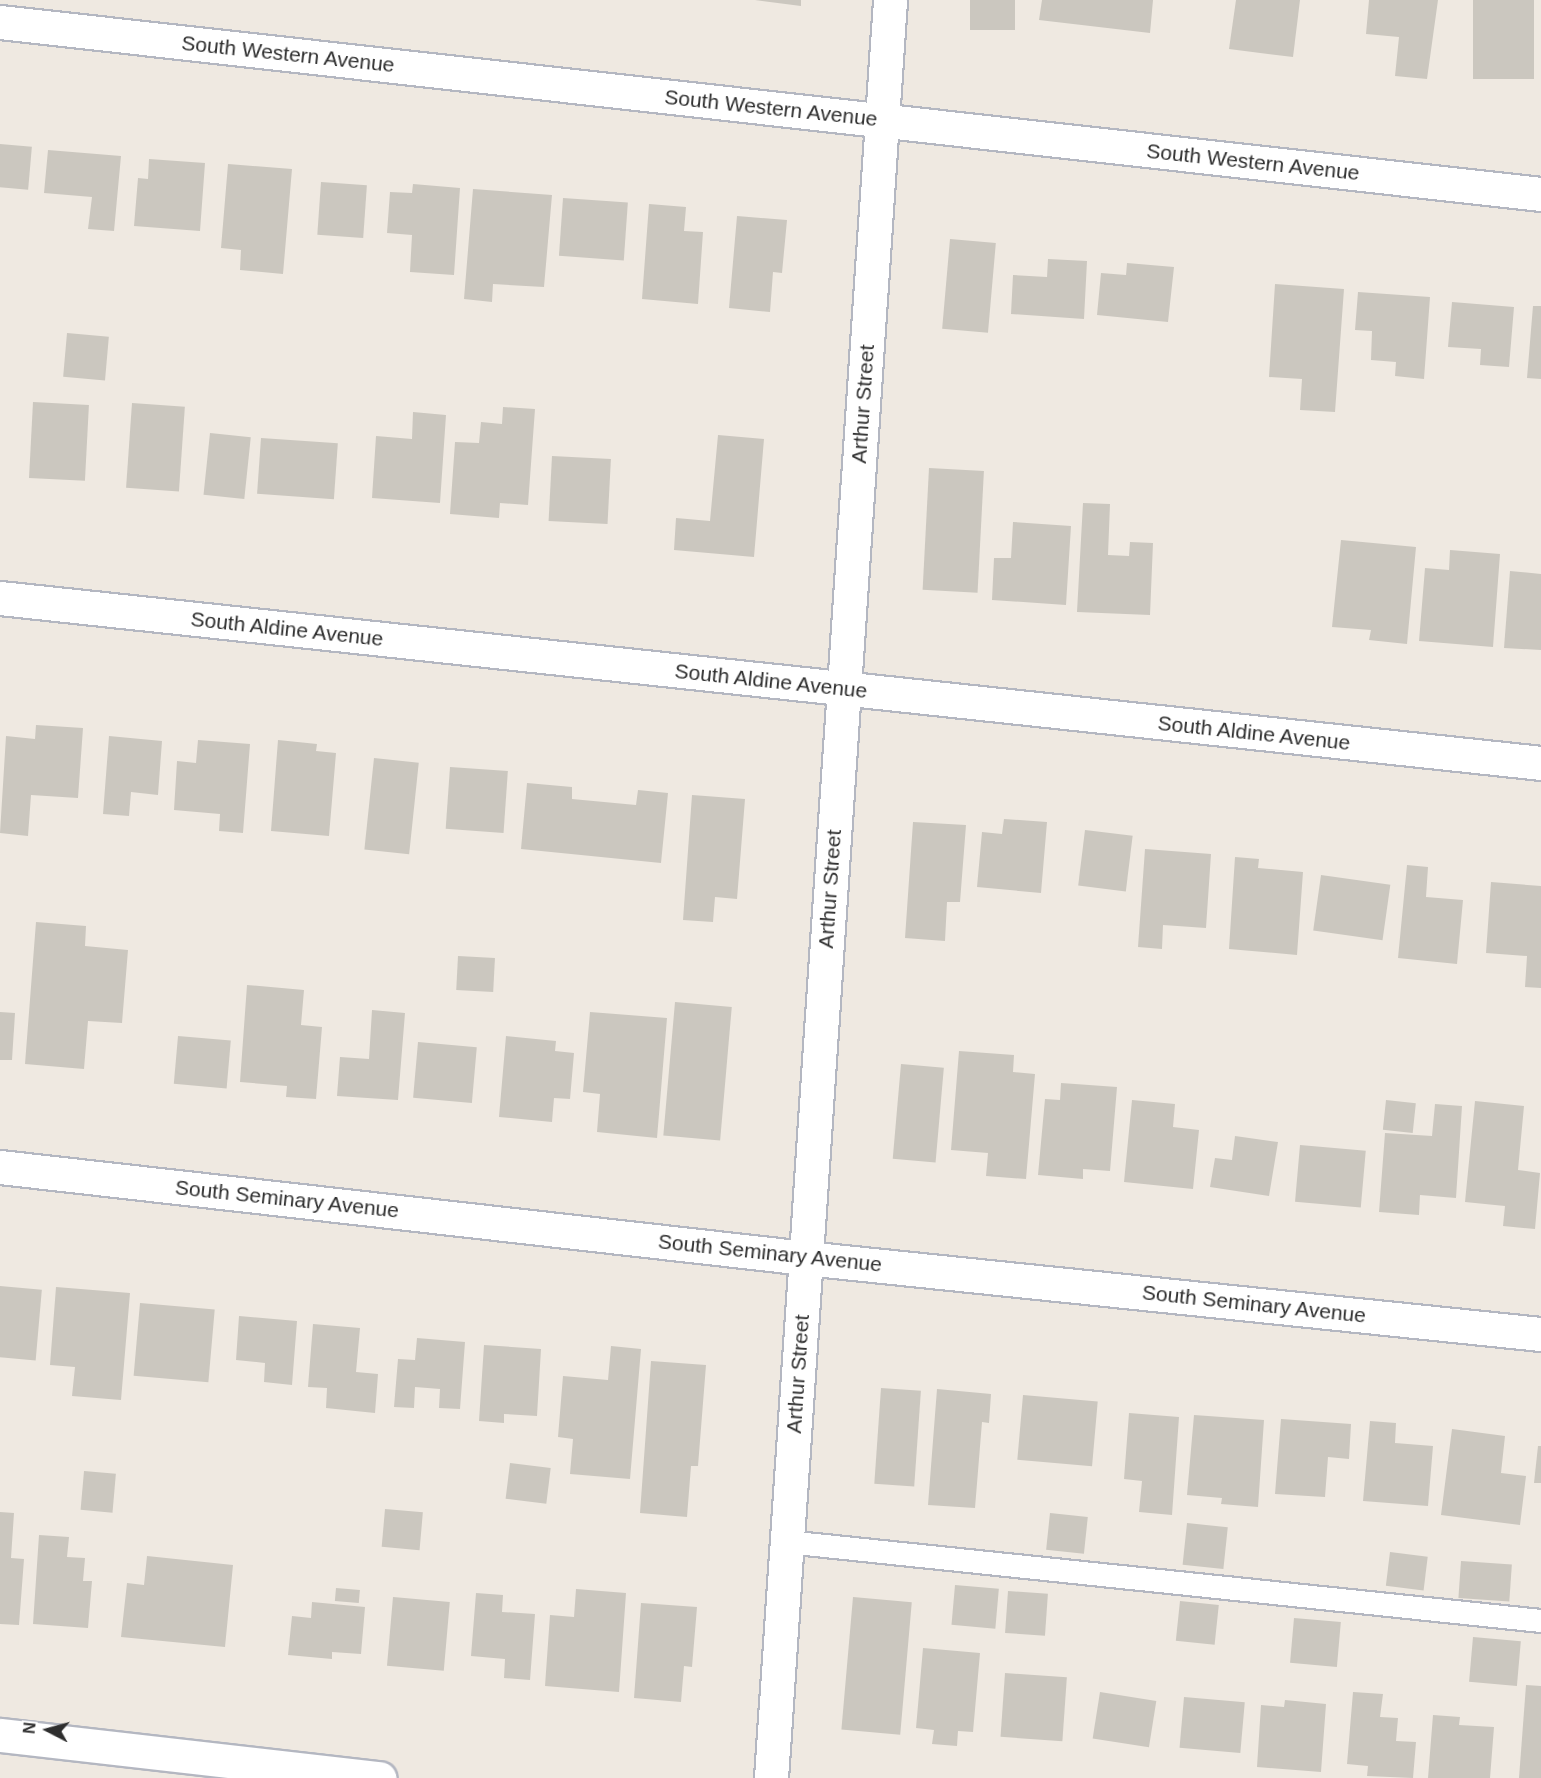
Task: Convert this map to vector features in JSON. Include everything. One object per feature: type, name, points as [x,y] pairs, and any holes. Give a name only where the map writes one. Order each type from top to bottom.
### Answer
[{"type":"street","name":"Arthur Street","points":[[771,1778],[890,0]]},
{"type":"street","name":"South Western Avenue","points":[[0,22],[1541,194]]},
{"type":"street","name":"South Aldine Avenue","points":[[0,598],[1541,763]]},
{"type":"street","name":"South Seminary Avenue","points":[[0,1167],[805,1258],[1541,1334]]},
{"type":"street","points":[[0,1735],[380,1778]]},
{"type":"lane","points":[[787,1542],[1541,1621]]},
{"type":"building","points":[[755,0],[801,0],[801,6]]},
{"type":"building","points":[[970,0],[1015,0],[1015,30],[970,30]]},
{"type":"building","points":[[1042,0],[1153,0],[1150,33],[1039,20]]},
{"type":"building","points":[[1236,0],[1300,0],[1293,57],[1229,49]]},
{"type":"building","points":[[1369,0],[1438,0],[1427,79],[1395,76],[1399,37],[1366,34]]},
{"type":"building","points":[[1473,0],[1534,0],[1534,79],[1473,79]]},
{"type":"building","points":[[0,144],[32,147],[28,190],[0,187]]},
{"type":"building","points":[[48,150],[121,156],[114,231],[88,229],[92,197],[44,193]]},
{"type":"building","points":[[149,159],[205,163],[200,231],[134,226],[138,178],[148,179]]},
{"type":"building","points":[[228,164],[292,169],[283,274],[240,270],[241,250],[221,248]]},
{"type":"building","points":[[321,182],[367,185],[363,238],[317,235]]},
{"type":"building","points":[[413,184],[460,188],[454,275],[410,272],[412,235],[387,233],[390,192],[412,193]]},
{"type":"building","points":[[473,189],[552,195],[544,287],[493,284],[492,302],[464,299]]},
{"type":"building","points":[[563,198],[628,203],[624,260],[559,256]]},
{"type":"building","points":[[649,204],[686,207],[684,231],[703,232],[698,304],[642,299]]},
{"type":"building","points":[[737,216],[787,220],[782,273],[773,272],[770,312],[729,308]]},
{"type":"building","points":[[950,239],[996,243],[988,333],[942,329]]},
{"type":"building","points":[[1048,259],[1087,261],[1084,319],[1011,314],[1013,275],[1047,277]]},
{"type":"building","points":[[1127,263],[1174,267],[1168,322],[1097,315],[1101,273],[1126,275]]},
{"type":"building","points":[[1275,284],[1344,289],[1335,412],[1300,410],[1302,379],[1269,377]]},
{"type":"building","points":[[1358,292],[1430,297],[1424,379],[1395,376],[1396,362],[1371,360],[1372,331],[1355,330]]},
{"type":"building","points":[[1452,302],[1514,307],[1509,367],[1480,365],[1481,349],[1448,347]]},
{"type":"building","points":[[1533,306],[1541,306],[1541,379],[1527,378]]},
{"type":"building","points":[[67,333],[109,337],[105,380],[63,377]]},
{"type":"building","points":[[33,402],[89,405],[85,481],[29,478]]},
{"type":"building","points":[[132,403],[185,407],[179,491],[126,488]]},
{"type":"building","points":[[503,407],[535,409],[528,505],[500,503],[499,518],[450,514],[455,442],[479,443],[481,422],[502,424]]},
{"type":"building","points":[[413,412],[446,415],[440,503],[372,498],[376,436],[412,439]]},
{"type":"building","points":[[210,433],[251,437],[244,499],[204,495]]},
{"type":"building","points":[[718,435],[764,439],[754,557],[674,550],[676,518],[710,521]]},
{"type":"building","points":[[261,438],[338,443],[334,499],[257,494]]},
{"type":"building","points":[[552,456],[611,459],[608,524],[549,521]]},
{"type":"building","points":[[929,468],[984,471],[978,593],[923,590]]},
{"type":"building","points":[[1083,503],[1110,504],[1108,555],[1129,556],[1130,542],[1153,543],[1150,615],[1077,612]]},
{"type":"building","points":[[1013,522],[1071,526],[1066,605],[992,600],[994,558],[1011,558]]},
{"type":"building","points":[[1341,540],[1416,547],[1407,644],[1369,640],[1371,630],[1332,627]]},
{"type":"building","points":[[1450,550],[1500,554],[1493,647],[1419,641],[1425,568],[1449,570]]},
{"type":"building","points":[[1510,571],[1541,574],[1541,650],[1504,648]]},
{"type":"building","points":[[36,725],[83,728],[78,798],[31,795],[28,836],[0,833],[6,736],[35,739]]},
{"type":"building","points":[[109,736],[162,741],[158,795],[131,792],[129,816],[103,814]]},
{"type":"building","points":[[198,740],[250,744],[243,833],[219,831],[220,814],[174,810],[177,761],[196,763]]},
{"type":"building","points":[[278,740],[317,744],[316,751],[336,753],[329,836],[271,831]]},
{"type":"building","points":[[374,758],[419,763],[409,854],[364,849]]},
{"type":"building","points":[[450,767],[508,771],[504,833],[446,829]]},
{"type":"building","points":[[527,783],[572,787],[572,799],[636,805],[638,790],[668,793],[661,863],[521,849]]},
{"type":"building","points":[[692,795],[745,799],[737,899],[715,897],[713,922],[683,920]]},
{"type":"building","points":[[1004,819],[1047,822],[1041,893],[977,887],[982,832],[1002,834]]},
{"type":"building","points":[[913,822],[966,825],[960,902],[947,902],[945,941],[905,938]]},
{"type":"building","points":[[1085,830],[1133,836],[1126,891],[1078,886]]},
{"type":"building","points":[[1145,849],[1211,854],[1206,928],[1163,925],[1162,949],[1138,947]]},
{"type":"building","points":[[1235,857],[1259,859],[1258,868],[1303,872],[1297,955],[1229,949]]},
{"type":"building","points":[[1407,865],[1428,867],[1426,897],[1463,900],[1457,964],[1398,958]]},
{"type":"building","points":[[1321,875],[1390,885],[1383,940],[1313,930]]},
{"type":"building","points":[[1491,882],[1541,886],[1541,988],[1525,987],[1527,956],[1486,953]]},
{"type":"building","points":[[36,922],[86,926],[85,946],[128,950],[122,1023],[88,1021],[84,1069],[25,1064]]},
{"type":"building","points":[[458,956],[495,958],[493,992],[456,990]]},
{"type":"building","points":[[247,985],[304,990],[301,1025],[322,1027],[316,1099],[286,1097],[287,1086],[240,1082]]},
{"type":"building","points":[[675,1002],[732,1007],[720,1140],[663,1135]]},
{"type":"building","points":[[372,1010],[405,1013],[398,1100],[337,1096],[340,1057],[369,1059]]},
{"type":"building","points":[[0,1012],[15,1013],[12,1060],[0,1060]]},
{"type":"building","points":[[590,1012],[667,1018],[657,1138],[597,1132],[600,1094],[583,1092]]},
{"type":"building","points":[[178,1036],[231,1041],[227,1088],[174,1084]]},
{"type":"building","points":[[506,1036],[556,1041],[555,1051],[574,1053],[570,1099],[554,1098],[552,1122],[499,1117]]},
{"type":"building","points":[[418,1042],[477,1047],[472,1103],[413,1098]]},
{"type":"building","points":[[959,1051],[1014,1055],[1013,1072],[1035,1074],[1026,1179],[986,1176],[988,1153],[951,1150]]},
{"type":"building","points":[[901,1064],[944,1068],[936,1162],[893,1159]]},
{"type":"building","points":[[1061,1083],[1117,1087],[1110,1171],[1083,1169],[1083,1179],[1038,1175],[1045,1099],[1060,1100]]},
{"type":"building","points":[[1132,1100],[1175,1104],[1173,1127],[1199,1130],[1193,1189],[1124,1182]]},
{"type":"building","points":[[1386,1100],[1416,1103],[1413,1133],[1383,1130]]},
{"type":"building","points":[[1475,1101],[1524,1106],[1518,1170],[1540,1173],[1535,1229],[1503,1226],[1505,1206],[1465,1202]]},
{"type":"building","points":[[1435,1104],[1462,1106],[1456,1198],[1420,1195],[1419,1215],[1379,1212],[1385,1133],[1432,1136]]},
{"type":"building","points":[[1235,1136],[1278,1142],[1269,1196],[1210,1187],[1215,1158],[1232,1160]]},
{"type":"building","points":[[1300,1145],[1366,1151],[1361,1208],[1295,1202]]},
{"type":"building","points":[[0,1286],[42,1290],[36,1360],[0,1357]]},
{"type":"building","points":[[56,1287],[130,1293],[121,1400],[72,1396],[75,1367],[50,1365]]},
{"type":"building","points":[[140,1303],[215,1310],[208,1382],[134,1376]]},
{"type":"building","points":[[239,1316],[297,1321],[292,1385],[264,1382],[265,1363],[236,1360]]},
{"type":"building","points":[[313,1324],[360,1328],[356,1372],[378,1374],[375,1413],[326,1408],[327,1388],[308,1387]]},
{"type":"building","points":[[417,1338],[465,1342],[460,1409],[439,1408],[440,1389],[415,1387],[414,1408],[394,1407],[398,1359],[415,1360]]},
{"type":"building","points":[[484,1345],[541,1349],[537,1416],[504,1414],[504,1423],[479,1421]]},
{"type":"building","points":[[611,1346],[641,1349],[630,1479],[570,1474],[573,1439],[558,1437],[563,1376],[608,1380]]},
{"type":"building","points":[[651,1361],[706,1365],[698,1466],[691,1466],[687,1517],[640,1513]]},
{"type":"building","points":[[881,1388],[921,1391],[914,1487],[874,1484]]},
{"type":"building","points":[[937,1389],[991,1394],[989,1423],[982,1422],[975,1508],[928,1505]]},
{"type":"building","points":[[1023,1395],[1098,1402],[1092,1466],[1017,1460]]},
{"type":"building","points":[[1129,1413],[1179,1417],[1172,1515],[1139,1512],[1142,1481],[1124,1479]]},
{"type":"building","points":[[1194,1415],[1264,1420],[1258,1507],[1221,1504],[1222,1498],[1187,1495]]},
{"type":"building","points":[[1281,1419],[1351,1424],[1349,1459],[1328,1457],[1325,1497],[1275,1494]]},
{"type":"building","points":[[1370,1421],[1396,1423],[1395,1443],[1433,1446],[1428,1506],[1363,1501]]},
{"type":"building","points":[[1452,1429],[1505,1436],[1501,1473],[1526,1476],[1520,1525],[1441,1515]]},
{"type":"building","points":[[1538,1446],[1541,1446],[1541,1483],[1534,1483]]},
{"type":"building","points":[[510,1463],[551,1468],[546,1504],[506,1499]]},
{"type":"building","points":[[84,1471],[116,1474],[112,1513],[81,1510]]},
{"type":"building","points":[[385,1509],[423,1512],[420,1550],[382,1547]]},
{"type":"building","points":[[0,1512],[14,1513],[11,1558],[24,1559],[19,1625],[0,1624]]},
{"type":"building","points":[[1050,1513],[1088,1517],[1084,1554],[1046,1550]]},
{"type":"building","points":[[1187,1523],[1228,1527],[1223,1569],[1183,1565]]},
{"type":"building","points":[[39,1535],[69,1537],[67,1557],[85,1558],[83,1581],[92,1581],[88,1628],[33,1624]]},
{"type":"building","points":[[1390,1552],[1428,1557],[1424,1590],[1386,1586]]},
{"type":"building","points":[[147,1556],[233,1565],[225,1647],[121,1637],[127,1583],[144,1585]]},
{"type":"building","points":[[1461,1561],[1512,1565],[1509,1601],[1458,1598]]},
{"type":"building","points":[[955,1585],[999,1589],[995,1629],[952,1625]]},
{"type":"building","points":[[336,1588],[360,1590],[359,1603],[335,1601]]},
{"type":"building","points":[[576,1589],[626,1593],[619,1692],[545,1686],[550,1615],[574,1617]]},
{"type":"building","points":[[1008,1591],[1048,1594],[1045,1636],[1005,1633]]},
{"type":"building","points":[[476,1593],[503,1595],[502,1612],[535,1614],[530,1680],[504,1678],[505,1659],[471,1656]]},
{"type":"building","points":[[393,1597],[450,1602],[444,1671],[387,1666]]},
{"type":"building","points":[[853,1597],[912,1602],[900,1735],[841,1729]]},
{"type":"building","points":[[1180,1601],[1219,1605],[1215,1645],[1176,1641]]},
{"type":"building","points":[[312,1602],[365,1607],[361,1654],[332,1652],[332,1659],[288,1655],[292,1616],[311,1618]]},
{"type":"building","points":[[641,1603],[697,1607],[692,1667],[684,1666],[681,1702],[634,1698]]},
{"type":"building","points":[[1294,1618],[1341,1622],[1337,1667],[1290,1663]]},
{"type":"building","points":[[1473,1637],[1521,1641],[1517,1686],[1469,1682]]},
{"type":"building","points":[[923,1648],[980,1653],[973,1732],[958,1731],[957,1746],[932,1744],[934,1730],[916,1728]]},
{"type":"building","points":[[1005,1673],[1067,1677],[1062,1741],[1001,1737]]},
{"type":"building","points":[[1526,1685],[1541,1686],[1541,1778],[1519,1778]]},
{"type":"building","points":[[1100,1692],[1156,1701],[1149,1747],[1093,1738]]},
{"type":"building","points":[[1353,1692],[1383,1694],[1380,1717],[1398,1718],[1396,1741],[1416,1742],[1413,1778],[1367,1776],[1368,1766],[1347,1764]]},
{"type":"building","points":[[1184,1697],[1245,1702],[1240,1753],[1180,1748]]},
{"type":"building","points":[[1285,1700],[1326,1704],[1321,1772],[1257,1767],[1261,1705],[1284,1707]]},
{"type":"building","points":[[1433,1715],[1460,1717],[1459,1725],[1494,1727],[1490,1778],[1428,1778]]}]
